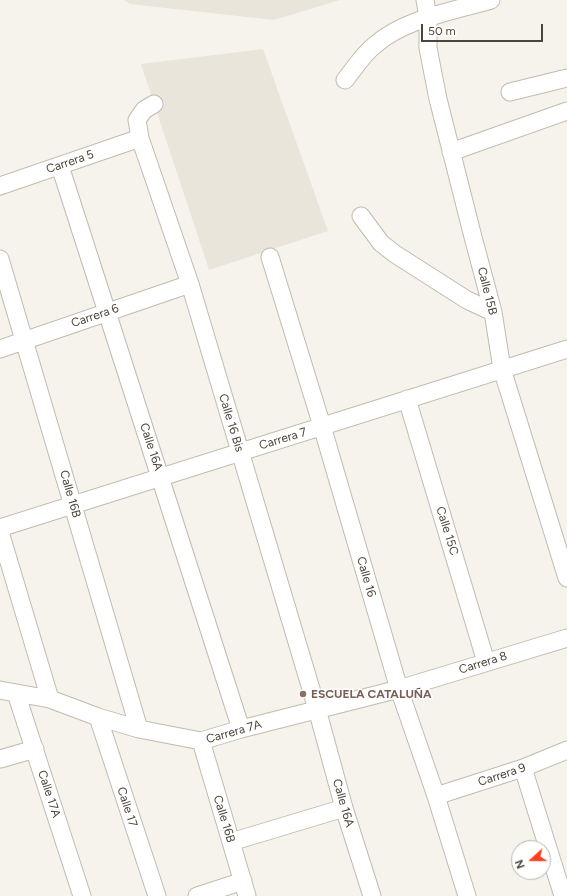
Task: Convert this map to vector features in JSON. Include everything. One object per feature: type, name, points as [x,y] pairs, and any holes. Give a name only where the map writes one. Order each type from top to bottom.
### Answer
[{"type":"street","name":"Calle 15B","points":[[425,0],[428,18],[428,48],[438,99],[493,312],[502,370],[567,578]]},
{"type":"street","points":[[345,80],[373,46],[395,30],[428,18],[491,0]]},
{"type":"street","points":[[510,92],[567,78]]},
{"type":"street","name":"Calle 16 Bis","points":[[154,104],[144,110],[137,120],[140,138],[190,284],[317,709]]},
{"type":"street","points":[[451,152],[567,110]]},
{"type":"street","name":"Carrera 5","points":[[0,186],[140,138]]},
{"type":"street","name":"Calle 16A","points":[[60,166],[241,729]]},
{"type":"street","points":[[361,216],[381,243],[395,254],[468,300],[493,312]]},
{"type":"street","name":"Calle 16","points":[[270,258],[322,426],[399,689],[436,796],[467,896]]},
{"type":"street","name":"Calle 16B","points":[[0,259],[139,729]]},
{"type":"street","name":"Carrera 6","points":[[0,349],[24,339],[190,284]]},
{"type":"street","name":"Carrera 7","points":[[0,528],[567,349]]},
{"type":"street","name":"Calle 15C","points":[[407,400],[486,662]]},
{"type":"street","points":[[0,532],[50,699]]},
{"type":"street","name":"Carrera 8","points":[[399,689],[567,638]]},
{"type":"street","name":"Carrera 7A","points":[[8,691],[50,699],[98,717],[139,729],[201,741],[317,709],[399,689]]},
{"type":"street","name":"Calle 17A","points":[[8,691],[35,750],[82,896]]},
{"type":"street","name":"Calle 16A","points":[[317,709],[344,808],[372,896]]},
{"type":"street","name":"Calle 17","points":[[98,717],[157,896]]},
{"type":"street","name":"Calle 16B","points":[[201,741],[245,889]]},
{"type":"street","points":[[0,759],[35,750]]},
{"type":"street","name":"Carrera 9","points":[[436,796],[523,768],[567,750]]},
{"type":"street","points":[[523,768],[564,896]]},
{"type":"street","points":[[231,842],[344,808]]},
{"type":"street","points":[[197,896],[245,889]]},
{"type":"shaded area","points":[[124,0],[340,0],[274,20],[130,4]]},
{"type":"shaded area","points":[[263,49],[328,231],[209,270],[141,64]]},
{"type":"place","name":"ESCUELA CATALUÑA","points":[[303,694]]}]
